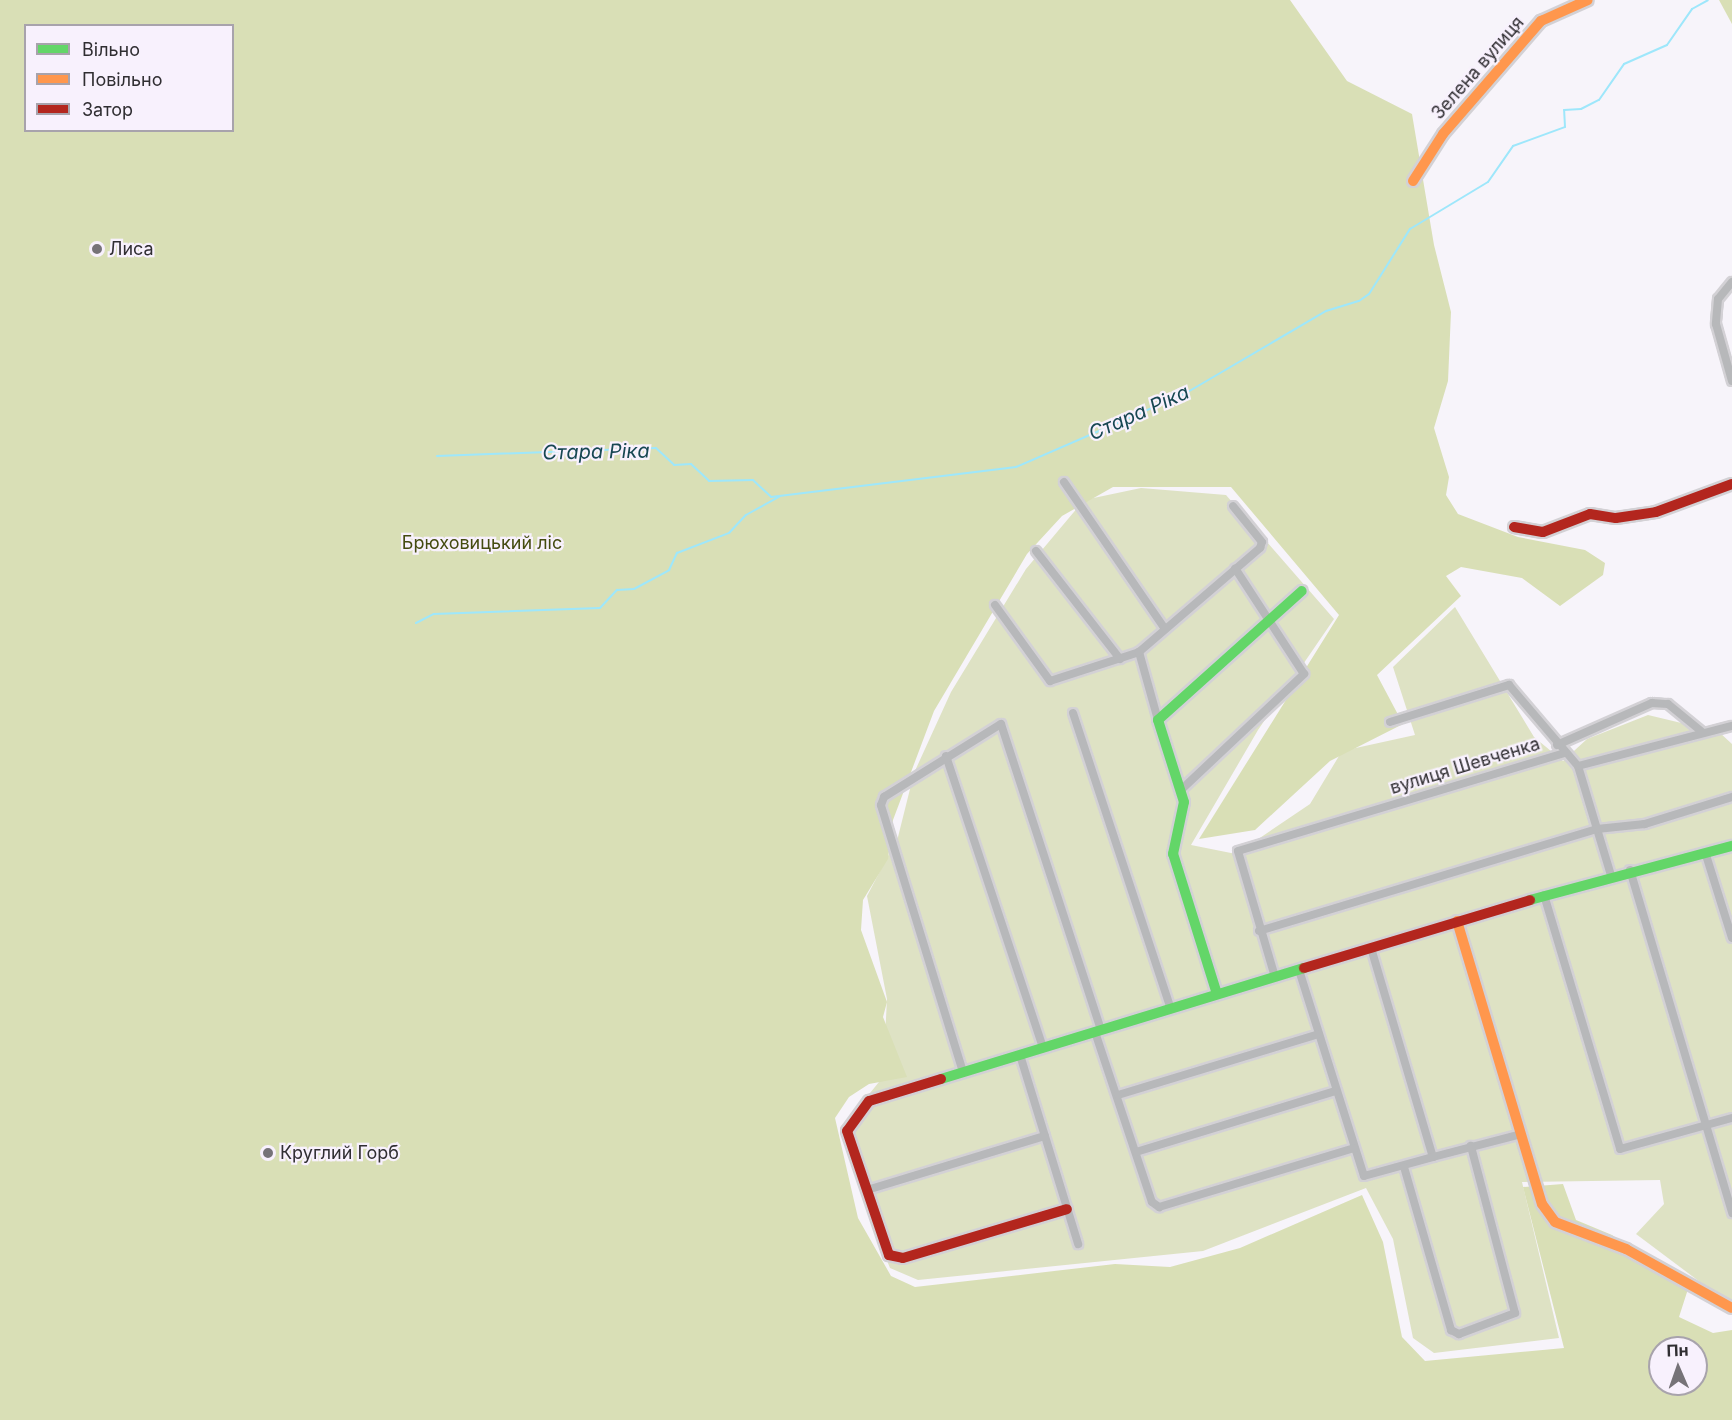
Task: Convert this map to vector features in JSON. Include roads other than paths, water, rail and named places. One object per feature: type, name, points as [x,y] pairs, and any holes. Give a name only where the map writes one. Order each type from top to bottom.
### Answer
[{"type":"street","name":"Зелена вулиця","points":[[1413,181],[1443,134],[1541,21],[1588,0]]},
{"type":"street","points":[[1732,282],[1718,299],[1716,324],[1732,381]]},
{"type":"street","points":[[1064,482],[1166,629]]},
{"type":"street","points":[[1514,527],[1543,532],[1590,514],[1616,518],[1656,512],[1732,484]]},
{"type":"street","points":[[995,604],[1050,681],[1139,652],[1262,542],[1233,506]]},
{"type":"street","points":[[1036,551],[1120,659]]},
{"type":"street","points":[[1182,789],[1304,674],[1272,619],[1235,568]]},
{"type":"street","points":[[1158,720],[1302,591]]},
{"type":"street","points":[[1139,652],[1158,720],[1182,789],[1173,854],[1217,994]]},
{"type":"street","points":[[1390,722],[1509,686],[1565,753]]},
{"type":"street","points":[[1557,745],[1652,703],[1668,704],[1701,731]]},
{"type":"street","points":[[1072,713],[1172,1009]]},
{"type":"street","points":[[963,1072],[881,805],[884,797],[946,756],[1001,724],[1006,729],[1152,1202],[1160,1207],[1353,1148]]},
{"type":"street","points":[[1611,874],[1578,766],[1701,731],[1732,726]]},
{"type":"street","name":"вулиця Шевченка","points":[[1259,931],[1238,851],[1565,753],[1578,766]]},
{"type":"street","points":[[946,756],[1043,1048]]},
{"type":"street","points":[[1275,977],[1259,931],[1597,829],[1646,824],[1732,797]]},
{"type":"street","points":[[1067,1209],[903,1258],[889,1255],[847,1131],[869,1101],[1611,874],[1706,855],[1732,846]]},
{"type":"street","points":[[1706,855],[1732,938]]},
{"type":"street","points":[[1630,870],[1732,1213]]},
{"type":"street","points":[[1544,895],[1620,1149],[1732,1118]]},
{"type":"street","points":[[1457,921],[1542,1204],[1555,1222],[1626,1250],[1732,1308]]},
{"type":"street","points":[[1371,948],[1433,1157]]},
{"type":"street","points":[[1299,970],[1353,1148],[1369,1179],[1433,1157],[1521,1134]]},
{"type":"street","points":[[1118,1095],[1319,1034]]},
{"type":"street","points":[[1020,1055],[1078,1244]]},
{"type":"street","points":[[1136,1152],[1336,1091]]},
{"type":"street","points":[[867,1190],[1045,1136]]},
{"type":"street","points":[[1404,1167],[1451,1330],[1459,1334],[1515,1313],[1471,1146]]},
{"type":"waterway","name":"Стара Ріка","points":[[437,456],[656,448],[674,465],[691,464],[709,481],[753,480],[771,497],[1016,467],[1186,393],[1326,311],[1359,301],[1369,294],[1410,229],[1488,182],[1513,146],[1565,127],[1564,110],[1581,109],[1599,100],[1624,64],[1667,45],[1692,9],[1708,0]]},
{"type":"waterway","points":[[416,623],[434,614],[600,608],[617,590],[634,589],[669,570],[677,553],[729,533],[746,515],[779,497]]},
{"type":"place","name":"Лиса","points":[[97,249]]},
{"type":"place","name":"Круглий Горб","points":[[268,1153]]},
{"type":"park label","name":"Брюховицький ліс","points":[[482,543]]}]
